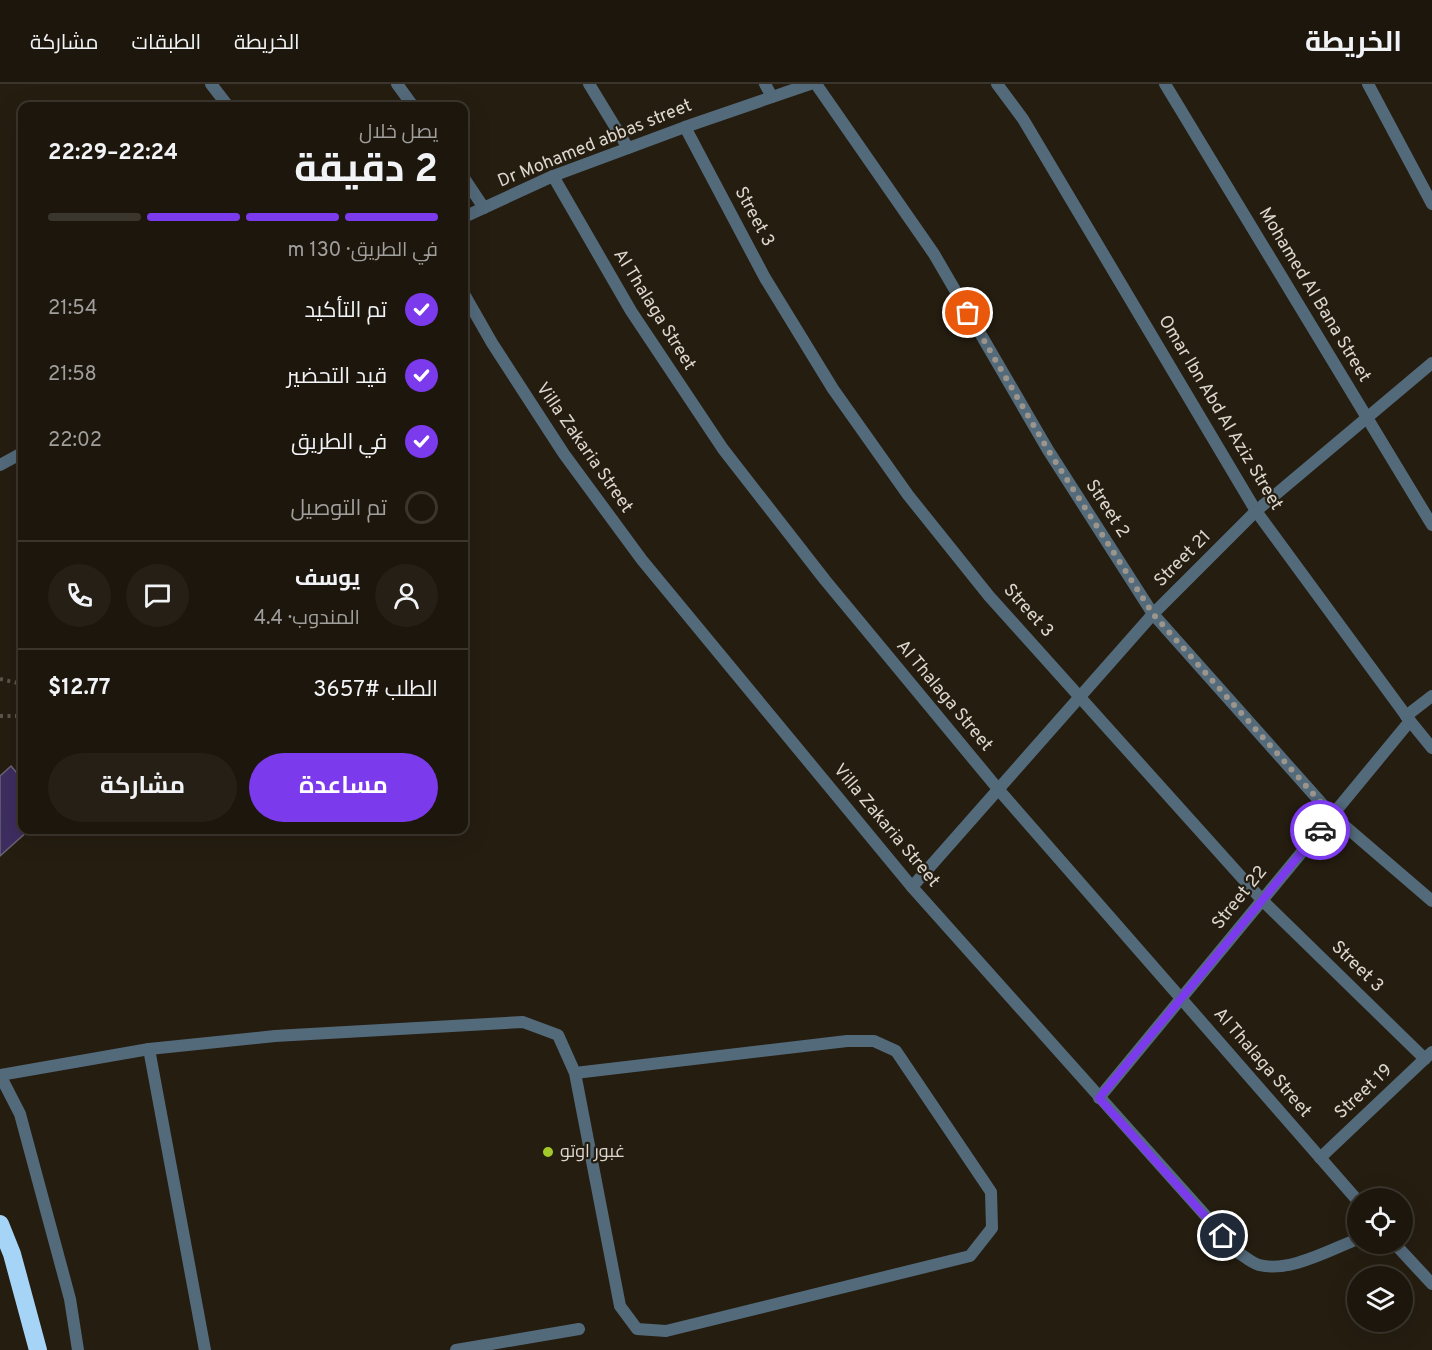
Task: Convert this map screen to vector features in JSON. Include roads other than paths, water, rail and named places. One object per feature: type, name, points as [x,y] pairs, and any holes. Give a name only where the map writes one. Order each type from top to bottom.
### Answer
[{"type":"highway","points":[[0,1224],[12,1254],[38,1345]]},
{"type":"street","points":[[211,84],[225,102]]},
{"type":"street","points":[[397,84],[410,102]]},
{"type":"street","points":[[589,84],[627,148]]},
{"type":"street","points":[[765,84],[772,97]]},
{"type":"street","name":"Dr Mohamed abbas street","points":[[468,215],[553,176],[810,84]]},
{"type":"street","name":"Street 2","points":[[816,84],[934,254],[1048,450],[1153,614],[1332,815],[1432,901]]},
{"type":"street","name":"Omar Ibn Abd Al Aziz Street","points":[[997,84],[1023,119],[1256,511],[1408,719],[1432,748]]},
{"type":"street","name":"Mohamed Al Bana Street","points":[[1165,84],[1432,525]]},
{"type":"street","points":[[1368,84],[1432,204]]},
{"type":"street","name":"Street 3","points":[[685,127],[765,278],[833,389],[908,495],[989,596],[1262,900],[1428,1055]]},
{"type":"street","name":"Al Thalaga Street","points":[[553,176],[631,311],[723,449],[825,580],[998,789],[1347,1189]]},
{"type":"street","points":[[468,184],[484,208]]},
{"type":"street","name":"Villa Zakaria Street","points":[[468,301],[492,343],[564,454],[642,560],[912,887],[1239,1253],[1257,1264],[1279,1268],[1347,1243]]},
{"type":"street","name":"Street 21","points":[[912,887],[1153,614],[1256,511],[1432,363]]},
{"type":"street","points":[[0,465],[18,455]]},
{"type":"street","name":"Street 22","points":[[1099,1098],[1408,719],[1432,696]]},
{"type":"street","points":[[78,1350],[70,1299],[20,1114],[0,1076],[149,1049],[275,1036],[523,1022],[558,1035],[575,1073],[620,1306],[637,1329],[666,1331],[970,1256],[992,1228],[991,1192],[896,1051],[874,1041],[846,1041],[575,1073]]},
{"type":"street","points":[[149,1049],[205,1350]]},
{"type":"street","name":"Street 19","points":[[1320,1158],[1428,1055]]},
{"type":"street","points":[[1404,1254],[1432,1284]]},
{"type":"street","points":[[456,1350],[579,1329]]},
{"type":"place","name":"غبور اوتو","points":[[548,1152]]}]
